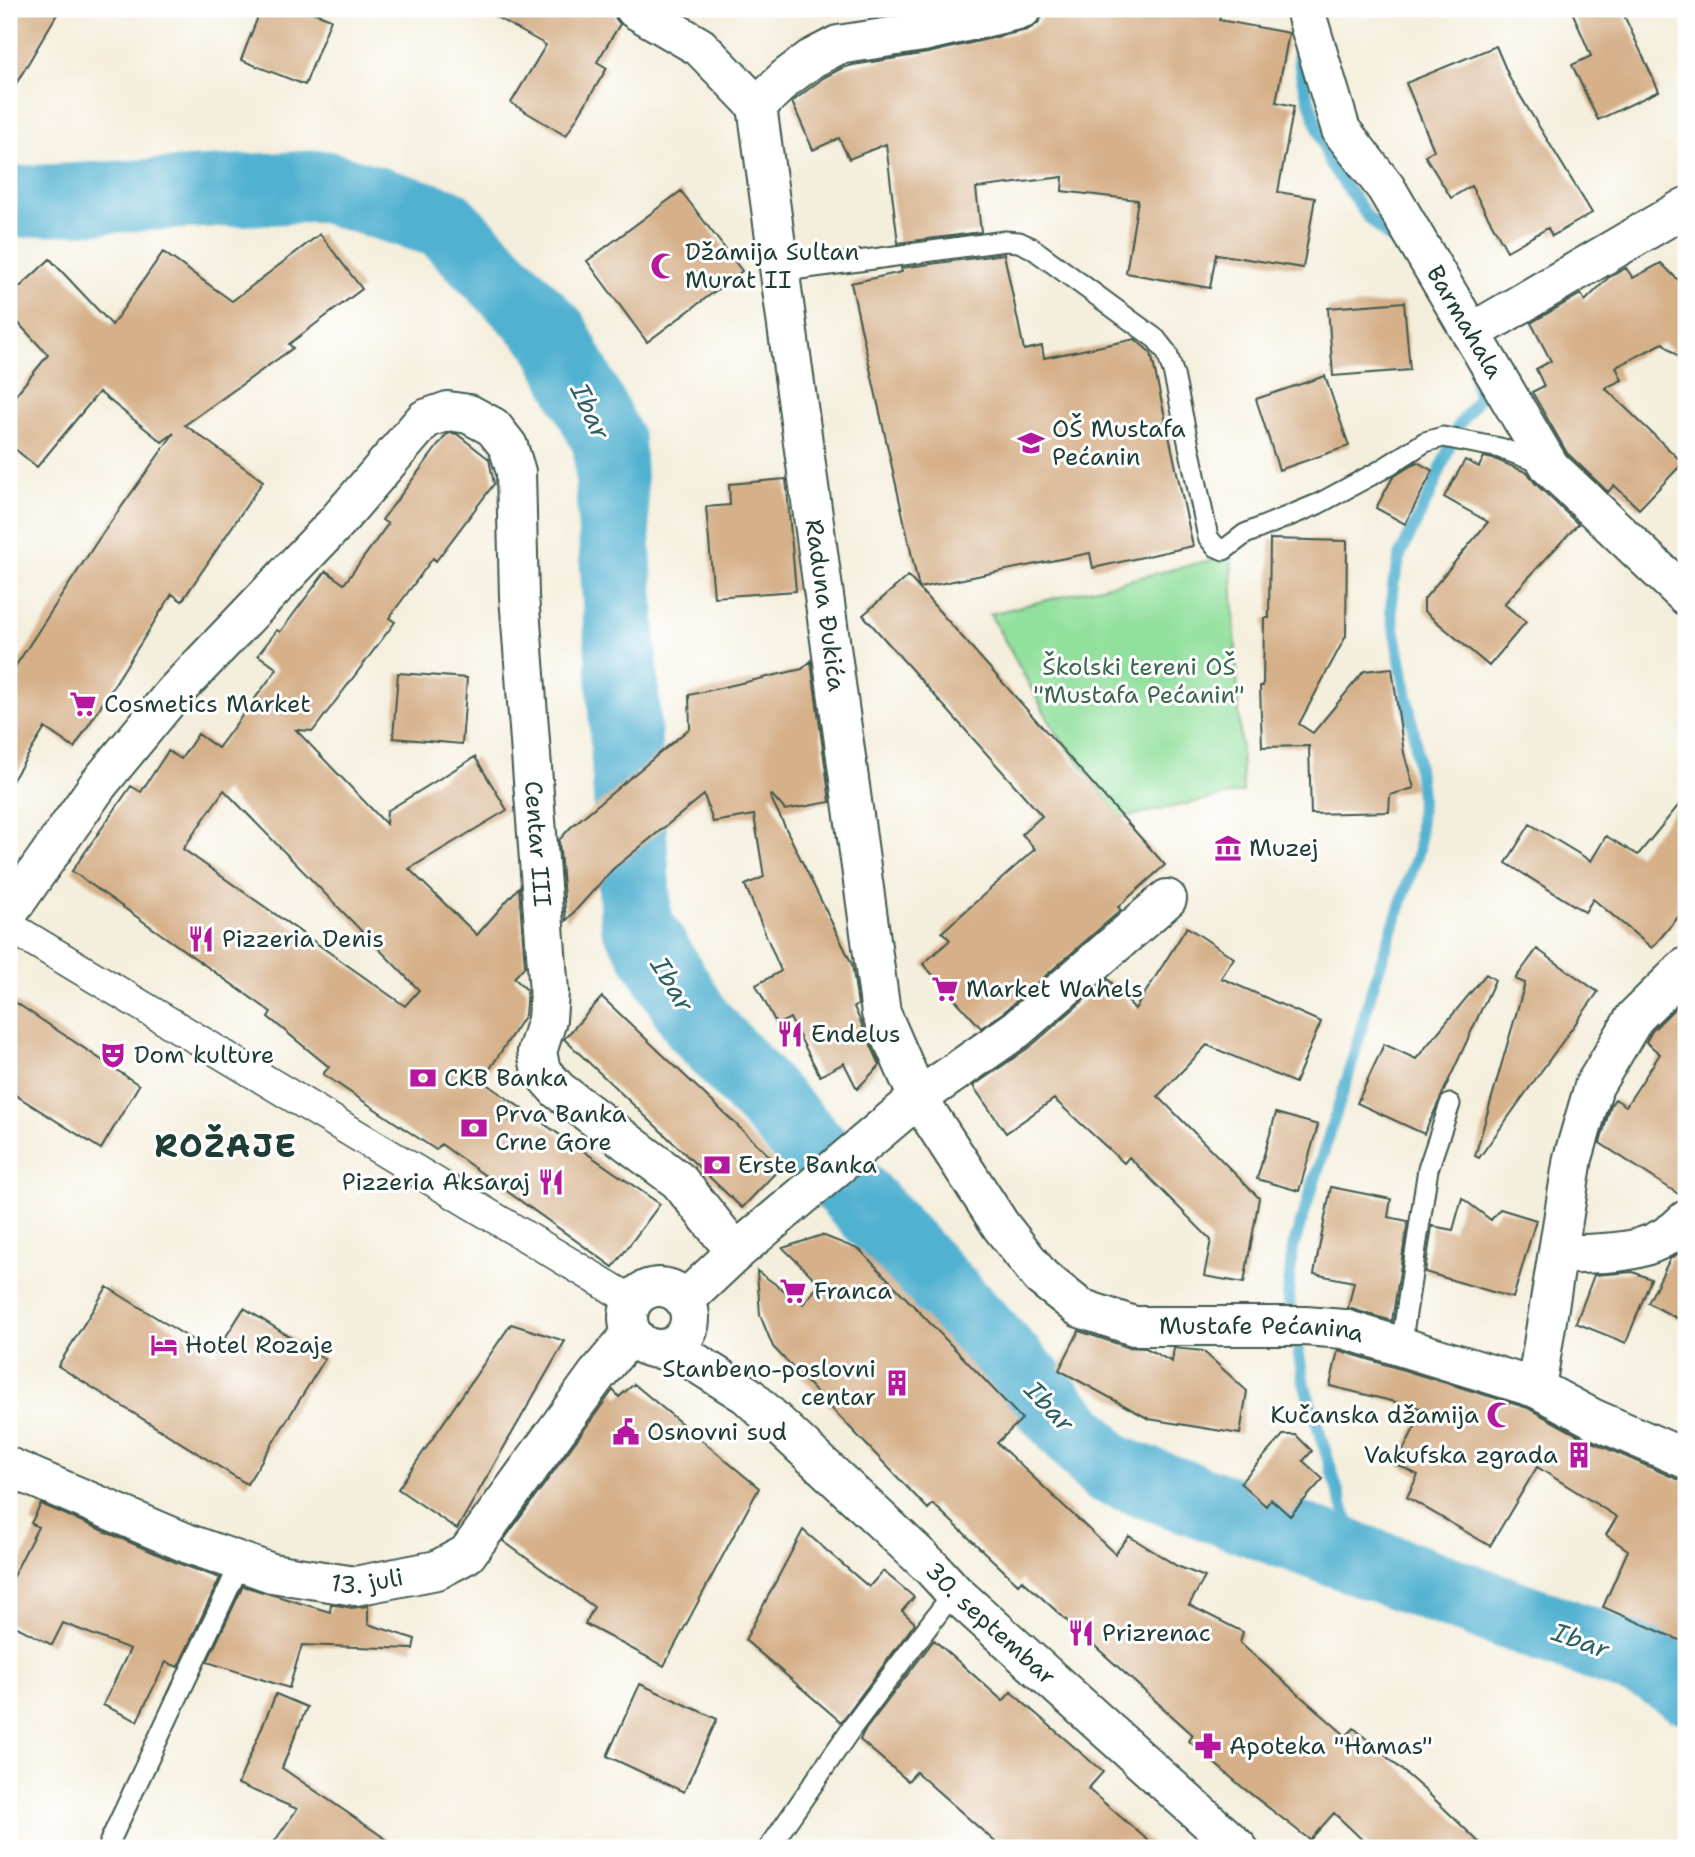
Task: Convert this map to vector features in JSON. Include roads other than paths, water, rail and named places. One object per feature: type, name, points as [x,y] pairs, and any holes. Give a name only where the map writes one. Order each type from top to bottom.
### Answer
[{"type":"street","points":[[635,9],[700,47],[757,106],[811,59],[838,46],[923,32],[1022,9]]},
{"type":"street","name":"Barmahala","points":[[1308,9],[1307,17],[1340,130],[1386,188],[1550,467],[1686,596]]},
{"type":"street","name":"Raduna Ðukića","points":[[757,106],[881,1013],[906,1108]]},
{"type":"street","points":[[1471,333],[1686,208]]},
{"type":"street","name":"Centar III","points":[[9,912],[98,785],[173,694],[334,525],[425,419],[448,411],[469,414],[494,427],[508,446],[516,472],[519,596],[549,992],[547,1020],[537,1052],[541,1070],[558,1090],[680,1181],[736,1252]]},
{"type":"street","points":[[687,1306],[736,1252],[787,1208],[906,1108],[1017,1030],[1167,899]]},
{"type":"street","points":[[9,926],[632,1317],[642,1344],[656,1349],[671,1347],[684,1337],[690,1325],[687,1306],[668,1288],[649,1289],[632,1317]]},
{"type":"street","points":[[1536,1388],[1573,1158],[1594,1086],[1635,1017],[1686,967]]},
{"type":"street","name":"Mustafe Pećanina","points":[[906,1108],[1041,1277],[1080,1308],[1134,1326],[1292,1326],[1344,1329],[1536,1388],[1592,1418],[1686,1459]]},
{"type":"street","points":[[1558,1255],[1639,1250],[1673,1234],[1686,1220]]},
{"type":"street","name":"30. septembar","points":[[687,1306],[747,1395]]},
{"type":"street","name":"13. juli","points":[[9,1467],[189,1544],[272,1573],[355,1586],[437,1570],[467,1554],[596,1376],[632,1317]]},
{"type":"street","name":"30. septembar","points":[[671,1347],[747,1395],[931,1567],[954,1592],[1238,1848]]},
{"type":"lane","points":[[778,272],[1004,242],[1019,242],[1031,248],[1156,339],[1167,354],[1174,375],[1208,537],[1224,550],[1245,534],[1318,504],[1381,470],[1425,442],[1443,438],[1500,448],[1550,467]]},
{"type":"lane","points":[[1401,1346],[1428,1169],[1450,1104]]},
{"type":"lane","points":[[110,1841],[241,1562]]},
{"type":"lane","points":[[769,1848],[853,1726],[954,1592]]},
{"type":"waterway","points":[[1296,40],[1302,79],[1330,164],[1367,216],[1407,255]]},
{"type":"waterway","name":"Ibar","points":[[9,200],[16,202],[323,186],[444,223],[553,334],[609,443],[636,922],[698,1024],[1107,1468],[1655,1667],[1686,1688]]},
{"type":"waterway","points":[[1367,1562],[1345,1514],[1304,1383],[1288,1295],[1293,1247],[1349,1073],[1373,986],[1419,850],[1421,796],[1415,739],[1391,612],[1393,585],[1401,553],[1433,488],[1457,428],[1478,399],[1473,363]]},
{"type":"place","name":"Džamija Sultan Murat II","points":[[664,266]]},
{"type":"place","name":"OŠ Mustafa Pećanin","points":[[1031,443]]},
{"type":"place","name":"Cosmetics Market","points":[[83,704]]},
{"type":"place","name":"Muzej","points":[[1228,848]]},
{"type":"place","name":"Pizzeria Denis","points":[[201,939]]},
{"type":"place","name":"Market Wahels","points":[[945,989]]},
{"type":"place","name":"Endelus","points":[[790,1034]]},
{"type":"place","name":"Dom kulture","points":[[113,1055]]},
{"type":"place","name":"CKB Banka","points":[[423,1078]]},
{"type":"place","name":"Prva Banka Crne Gore","points":[[474,1128]]},
{"type":"place","name":"Erste Banka","points":[[717,1165]]},
{"type":"place","name":"Pizzeria Aksaraj","points":[[551,1182]]},
{"type":"place","name":"Franca","points":[[793,1291]]},
{"type":"place","name":"Hotel Rozaje","points":[[164,1345]]},
{"type":"place","name":"Stanbeno-poslovni centar","points":[[897,1383]]},
{"type":"place","name":"Kučanska džamija","points":[[1500,1415]]},
{"type":"place","name":"Osnovni sud","points":[[626,1432]]},
{"type":"place","name":"Vakufska zgrada","points":[[1579,1455]]},
{"type":"place","name":"Prizrenac","points":[[1081,1633]]},
{"type":"place","name":"Apoteka \"Hamas\"","points":[[1208,1746]]},
{"type":"district","name":"ROŽAJE","points":[[226,1145]]},
{"type":"park label","name":"Školski tereni OŠ \"Mustafa Pećanin\"","points":[[1139,681]]}]
